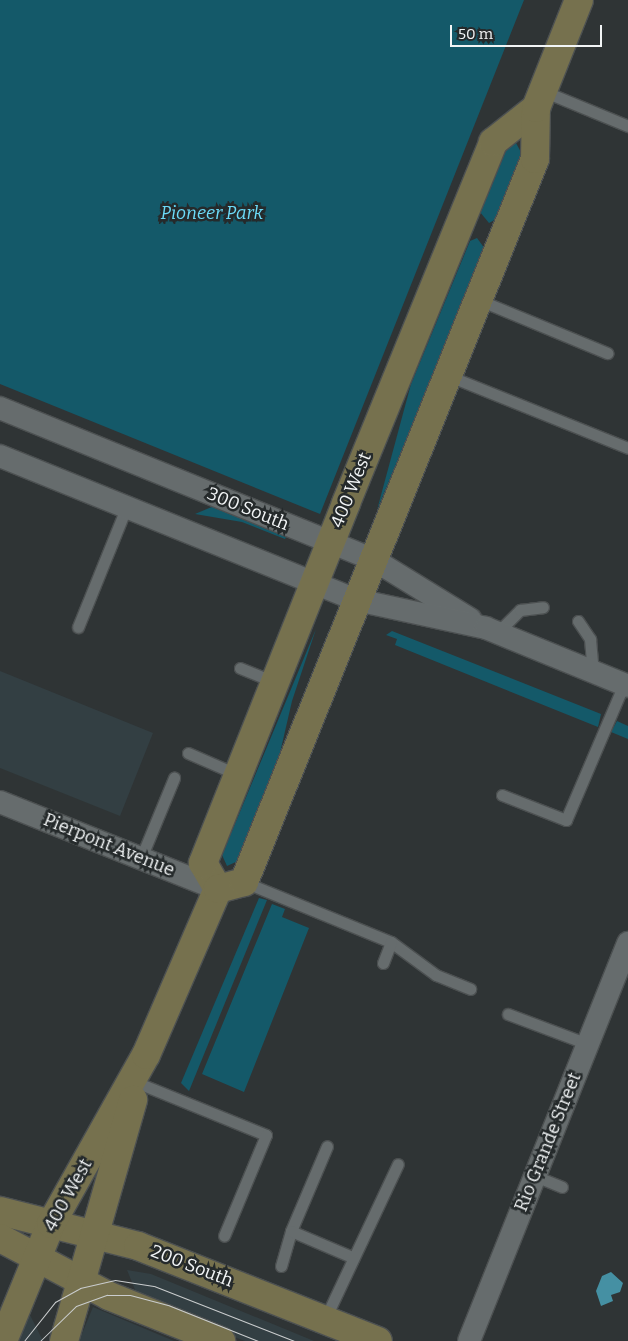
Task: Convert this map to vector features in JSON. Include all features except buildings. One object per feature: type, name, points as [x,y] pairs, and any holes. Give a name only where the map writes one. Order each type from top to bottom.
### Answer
[{"type":"street","points":[[218,889],[244,882],[535,160],[540,99],[579,0]]},
{"type":"street","name":"400 West","points":[[3,1341],[51,1224],[146,1055],[218,889],[203,862],[236,774],[493,142],[540,99]]},
{"type":"street","name":"300 South","points":[[0,408],[374,560],[491,631]]},
{"type":"street","name":"300 South","points":[[1,460],[126,506],[357,600],[491,631],[626,685]]},
{"type":"street","name":"Pierpont Avenue","points":[[0,802],[218,889]]},
{"type":"street","name":"Rio Grande Street","points":[[469,1341],[628,943]]},
{"type":"street","name":"400 West","points":[[64,1341],[146,1055]]},
{"type":"street","name":"200 South","points":[[0,1211],[94,1235],[172,1258],[378,1341]]},
{"type":"street","points":[[0,1238],[82,1281],[221,1341]]},
{"type":"lane","points":[[540,99],[628,126]]},
{"type":"lane","points":[[479,300],[607,353]]},
{"type":"lane","points":[[449,376],[628,448]]},
{"type":"lane","points":[[78,627],[126,506]]},
{"type":"lane","points":[[491,631],[520,610],[544,607]]},
{"type":"lane","points":[[578,621],[590,639],[593,671]]},
{"type":"lane","points":[[240,668],[274,682]]},
{"type":"lane","points":[[502,795],[566,820],[626,685]]},
{"type":"lane","points":[[188,753],[236,774]]},
{"type":"lane","points":[[141,858],[174,778]]},
{"type":"lane","points":[[244,882],[391,942],[436,976],[470,989]]},
{"type":"lane","points":[[383,963],[391,942]]},
{"type":"lane","points":[[508,1014],[588,1044]]},
{"type":"lane","points":[[138,1083],[266,1135],[224,1236]]},
{"type":"lane","points":[[281,1266],[291,1231],[326,1146]]},
{"type":"lane","points":[[325,1319],[352,1256],[398,1164]]},
{"type":"lane","points":[[535,1176],[562,1187]]},
{"type":"lane","points":[[291,1231],[352,1256]]},
{"type":"shaded area","points":[[0,671],[153,733],[120,816],[0,768]]},
{"type":"shaded area","points":[[127,1270],[151,1274],[314,1341],[245,1341],[140,1302]]},
{"type":"shaded area","points":[[611,1272],[623,1283],[620,1292],[611,1295],[613,1301],[601,1306],[596,1291],[602,1276]]},
{"type":"shaded area","points":[[93,1307],[174,1341],[79,1341]]},
{"type":"shaded area","points":[[28,1311],[43,1341],[11,1341]]},
{"type":"green space","name":"Pioneer Park","points":[[0,0],[524,0],[320,514],[0,384]]},
{"type":"green space","points":[[516,143],[523,156],[498,218],[489,223],[480,212],[507,148]]},
{"type":"green space","points":[[477,238],[485,249],[377,510],[411,384],[470,241]]},
{"type":"green space","points":[[214,506],[288,533],[285,539],[242,522],[195,514]]},
{"type":"green space","points":[[316,629],[292,701],[277,766],[238,861],[227,866],[222,855]]},
{"type":"green space","points":[[392,631],[601,714],[598,727],[395,645],[397,639],[386,635]]},
{"type":"green space","points":[[617,721],[628,726],[628,739],[611,732]]},
{"type":"green space","points":[[259,898],[267,900],[189,1091],[181,1083]]},
{"type":"green space","points":[[272,904],[285,909],[282,917],[309,928],[244,1092],[202,1074]]},
{"type":"tram line","points":[[24,1341],[55,1302],[80,1288],[115,1280],[154,1286],[294,1341]]},
{"type":"tram line","points":[[40,1341],[76,1306],[107,1295],[130,1295],[168,1305],[258,1341]]}]
